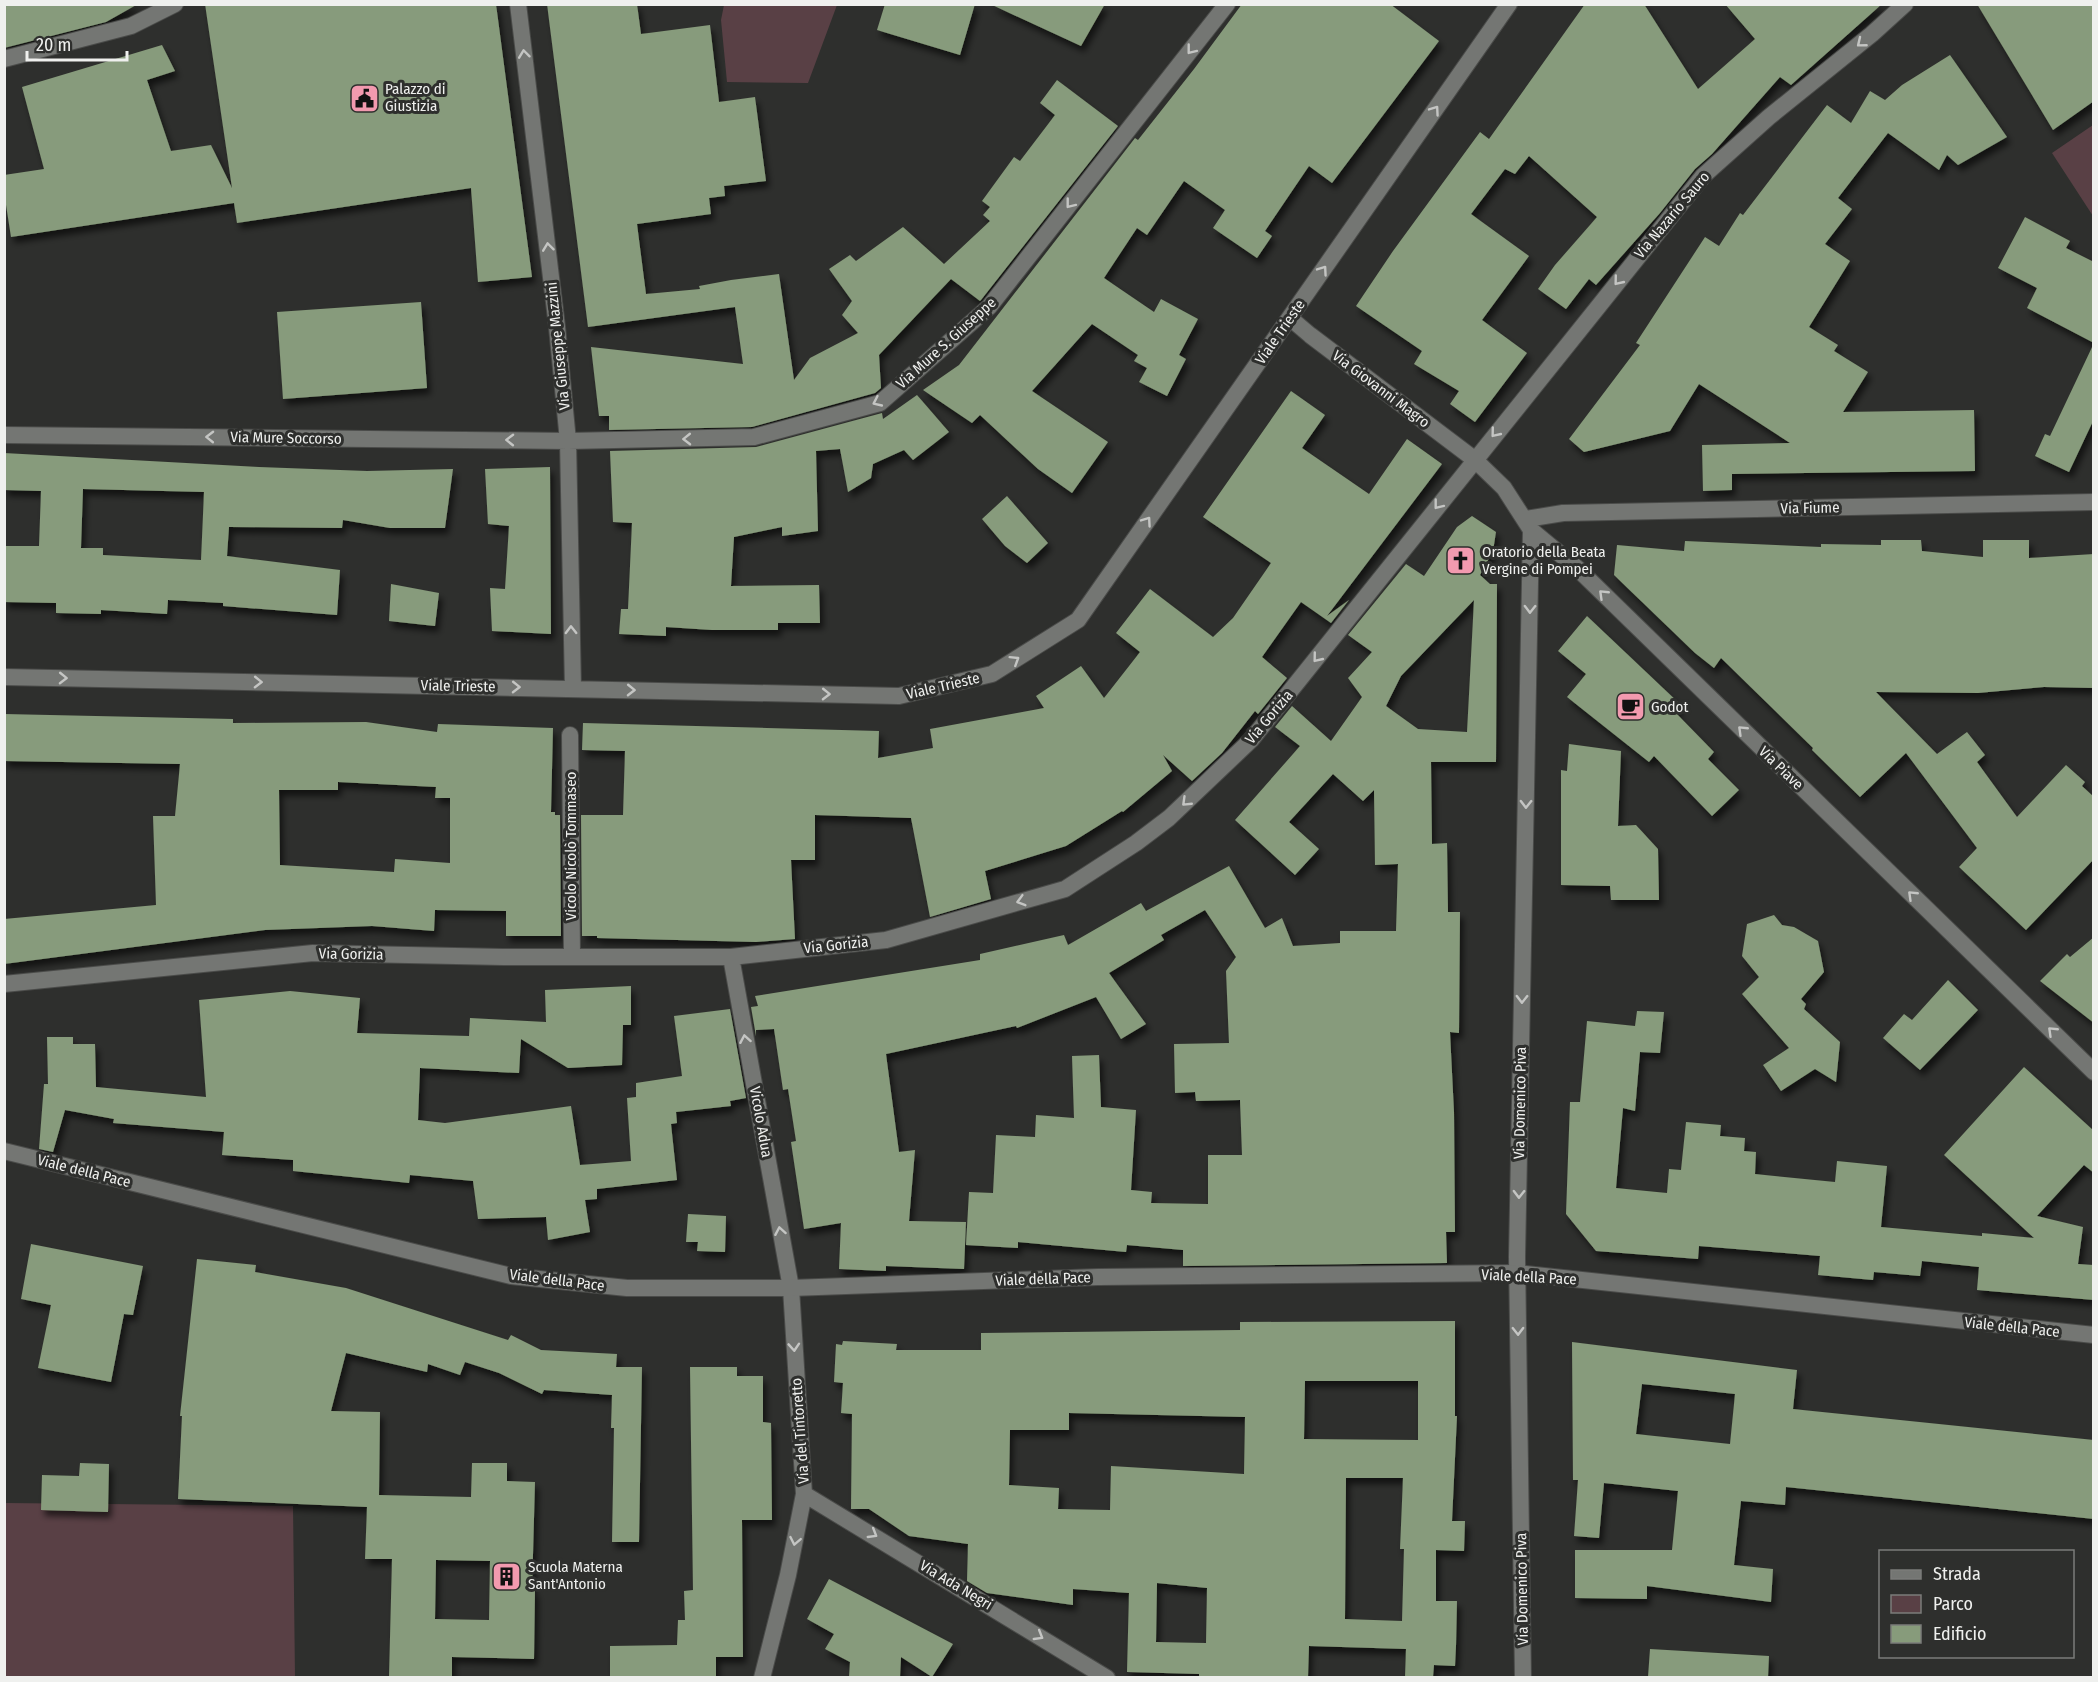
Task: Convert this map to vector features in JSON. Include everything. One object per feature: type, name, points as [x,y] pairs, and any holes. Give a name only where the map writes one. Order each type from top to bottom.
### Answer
[{"type":"street","points":[[4,59],[130,26],[175,4]]},
{"type":"street","name":"Via Giuseppe Mazzini","points":[[518,4],[557,327],[568,441],[573,689]]},
{"type":"street","name":"Via Mure S. Giuseppe","points":[[568,441],[754,437],[880,403],[989,307],[1227,4]]},
{"type":"street","name":"Viale Trieste","points":[[4,677],[899,696],[992,674],[1078,620],[1509,4]]},
{"type":"street","name":"Via Nazario Sauro","points":[[1474,459],[1703,176],[1769,117],[1872,34],[1905,4]]},
{"type":"street","name":"Via Giovanni Magro","points":[[1290,318],[1474,459]]},
{"type":"street","name":"Via Mure Soccorso","points":[[4,435],[568,441]]},
{"type":"street","name":"Via Piave","points":[[1474,459],[1504,488],[1529,524],[2094,1072]]},
{"type":"street","name":"Via Gorizia","points":[[4,984],[313,953],[503,957],[730,957],[886,940],[1065,889],[1136,843],[1169,818],[1251,740],[1474,459]]},
{"type":"street","name":"Via Fiume","points":[[1529,524],[1563,513],[2094,502]]},
{"type":"street","name":"Via Domenico Piva","points":[[1523,1677],[1517,1273],[1529,524]]},
{"type":"street","name":"Vicolo Nicolò Tommaseo","points":[[570,735],[572,956]]},
{"type":"street","name":"Vicolo Adua","points":[[730,957],[791,1288]]},
{"type":"street","name":"Viale della Pace","points":[[4,1151],[511,1276],[627,1288],[791,1288],[1098,1277],[1517,1273],[2094,1335]]},
{"type":"street","name":"Via del Tintoretto","points":[[762,1677],[788,1575],[804,1494],[791,1288]]},
{"type":"street","name":"Via Ada Negri","points":[[804,1494],[1107,1677]]},
{"type":"green space","points":[[724,5],[837,5],[808,83],[727,82],[721,20]]},
{"type":"green space","points":[[2093,125],[2093,216],[2052,153]]},
{"type":"green space","points":[[5,1503],[293,1506],[295,1677],[5,1678]]},
{"type":"building","points":[[4,4],[138,4],[106,22],[4,48]]},
{"type":"building","name":"Palazzo di Giustizia","points":[[205,4],[496,4],[532,277],[478,282],[471,188],[237,223],[234,203],[11,237],[4,192],[4,175],[44,169],[22,87],[162,45],[175,71],[147,80],[171,151],[211,145],[232,188]]},
{"type":"building","points":[[547,4],[637,4],[641,34],[710,25],[719,102],[755,97],[766,181],[724,186],[725,196],[709,198],[711,214],[637,224],[646,294],[700,289],[699,286],[779,274],[794,380],[810,358],[858,333],[842,315],[852,301],[829,269],[850,255],[856,261],[903,227],[944,264],[990,221],[983,215],[990,207],[982,201],[1014,157],[1020,161],[1055,115],[1040,103],[1057,80],[1118,126],[980,301],[951,279],[879,355],[881,388],[875,393],[752,427],[609,430],[609,416],[599,416],[591,347],[743,364],[735,307],[588,327]]},
{"type":"building","points":[[885,4],[975,4],[960,55],[877,30]]},
{"type":"building","points":[[990,4],[1105,4],[1081,46]]},
{"type":"building","points":[[1242,4],[1390,4],[1439,41],[1332,183],[1309,166],[1265,231],[1272,236],[1257,258],[1213,228],[1225,210],[1184,181],[1147,235],[1137,228],[1104,278],[1154,312],[1161,299],[1198,319],[1179,355],[1186,359],[1167,396],[1139,382],[1147,368],[1134,361],[1138,355],[1092,324],[1032,391],[1108,442],[1072,493],[1038,469],[980,415],[972,423],[923,390],[959,365],[1135,138],[1138,140],[1194,69]]},
{"type":"building","points":[[1585,4],[1644,4],[1698,89],[1755,39],[1725,4],[1882,4],[1791,85],[1780,77],[1712,154],[1695,169],[1660,213],[1596,285],[1589,279],[1566,309],[1538,289],[1555,265],[1597,217],[1529,156],[1515,174],[1505,169],[1471,214],[1529,256],[1482,320],[1527,353],[1475,422],[1450,404],[1459,391],[1414,364],[1422,351],[1356,306],[1480,132],[1489,139]]},
{"type":"building","points":[[1977,4],[2094,4],[2094,101],[2053,130]]},
{"type":"building","points":[[1950,55],[2007,137],[1958,165],[1947,155],[1939,170],[1888,133],[1838,198],[1852,209],[1825,244],[1850,261],[1809,327],[1838,345],[1834,351],[1868,372],[1843,412],[1974,410],[1975,471],[1732,474],[1732,490],[1703,491],[1702,445],[1790,443],[1699,384],[1670,431],[1584,452],[1569,439],[1640,345],[1636,343],[1705,237],[1719,246],[1740,213],[1743,215],[1827,105],[1851,123],[1870,91],[1885,100],[1902,85]]},
{"type":"building","points":[[2025,217],[2070,241],[2066,248],[2094,262],[2094,343],[2027,308],[2037,288],[1998,268]]},
{"type":"building","points":[[421,302],[427,388],[283,399],[277,312]]},
{"type":"building","points":[[2094,343],[2094,419],[2069,472],[2035,456],[2045,434],[2050,436]]},
{"type":"building","points":[[1291,391],[1325,415],[1302,448],[1369,494],[1407,439],[1442,464],[1327,616],[1349,600],[1331,623],[1301,602],[1262,657],[1287,678],[1258,714],[1255,711],[1222,753],[1192,781],[1163,755],[1172,771],[1123,812],[1066,846],[985,871],[991,899],[930,917],[911,818],[815,815],[815,860],[791,860],[795,939],[756,942],[582,936],[581,815],[623,815],[625,751],[582,750],[583,723],[879,731],[878,758],[933,748],[930,729],[1044,708],[1036,696],[1081,666],[1104,698],[1140,652],[1116,633],[1150,589],[1213,637],[1233,618],[1271,563],[1203,517]]},
{"type":"building","points":[[917,395],[949,432],[913,460],[904,450],[873,464],[871,478],[848,492],[840,449],[816,451],[818,531],[782,536],[782,527],[734,537],[731,586],[819,585],[820,623],[778,623],[778,630],[666,627],[666,636],[619,634],[621,609],[628,609],[632,523],[613,522],[610,451],[756,447],[882,413],[883,419]]},
{"type":"building","points":[[4,453],[367,471],[453,469],[445,528],[390,528],[343,520],[342,528],[229,527],[227,556],[340,570],[337,615],[223,606],[223,603],[168,600],[167,614],[101,610],[101,614],[56,613],[56,603],[4,602],[4,546],[39,546],[41,491],[4,490]],"holes":[[[83,489],[204,492],[201,560],[103,555],[103,548],[81,548]]]},
{"type":"building","points":[[550,467],[551,634],[492,631],[490,588],[505,589],[509,526],[488,524],[485,469]]},
{"type":"building","points":[[1007,496],[1048,543],[1027,563],[1005,546],[982,519]]},
{"type":"building","points":[[1472,516],[1496,532],[1493,551],[1480,575],[1490,584],[1497,584],[1496,762],[1431,762],[1432,844],[1447,843],[1448,912],[1460,912],[1459,1033],[1450,1032],[1454,1112],[1455,1232],[1446,1232],[1447,1263],[1183,1266],[1183,1250],[1127,1245],[1126,1252],[1018,1242],[1018,1248],[966,1245],[969,1192],[993,1193],[996,1135],[1035,1137],[1036,1115],[1074,1118],[1072,1056],[1099,1055],[1101,1107],[1136,1110],[1131,1190],[1152,1192],[1151,1203],[1208,1204],[1208,1155],[1242,1155],[1240,1100],[1196,1101],[1195,1092],[1175,1093],[1174,1044],[1229,1043],[1226,971],[1236,957],[1205,910],[1161,935],[1164,940],[1109,973],[1146,1024],[1121,1039],[1096,997],[1017,1028],[1016,1026],[886,1054],[899,1152],[915,1150],[909,1221],[966,1222],[964,1269],[886,1266],[886,1271],[839,1269],[841,1223],[804,1229],[791,1142],[796,1141],[788,1089],[783,1090],[774,1029],[756,1030],[756,1036],[751,1007],[758,1006],[755,996],[980,960],[980,954],[1064,935],[1068,945],[1141,903],[1146,911],[1229,866],[1265,928],[1282,918],[1293,946],[1340,943],[1340,931],[1396,931],[1398,864],[1375,865],[1374,790],[1363,801],[1333,774],[1289,822],[1319,849],[1295,875],[1235,820],[1300,746],[1275,727],[1292,706],[1331,741],[1362,697],[1348,678],[1372,652],[1348,635],[1406,564],[1424,576],[1457,527]],"holes":[[[1474,600],[1467,732],[1418,729],[1386,706],[1401,676]]]},
{"type":"building","points":[[1881,540],[1921,540],[1922,551],[1983,557],[1983,540],[2029,540],[2029,558],[2094,554],[2094,688],[2044,687],[1978,693],[1876,692],[1937,754],[1967,732],[1985,755],[1977,762],[2017,817],[2066,765],[2085,782],[2082,786],[2094,797],[2094,859],[2026,930],[1959,867],[1977,848],[1906,753],[1860,797],[1721,658],[1714,668],[1695,653],[1614,575],[1617,545],[1684,551],[1685,541],[1821,547],[1821,544],[1881,545]]},
{"type":"building","points":[[391,584],[439,593],[435,626],[389,621]]},
{"type":"building","points":[[1587,616],[1681,705],[1675,712],[1714,752],[1708,759],[1739,790],[1712,816],[1654,756],[1649,762],[1567,697],[1586,674],[1558,651]]},
{"type":"building","points":[[4,714],[233,719],[233,723],[366,722],[437,732],[438,724],[553,728],[551,812],[560,815],[561,936],[506,936],[506,911],[435,910],[434,931],[372,926],[265,930],[4,964],[4,919],[156,905],[153,816],[175,816],[180,764],[4,761]],"holes":[[[338,782],[436,787],[435,798],[450,798],[450,863],[395,859],[394,872],[280,865],[279,790],[338,790]]]},
{"type":"building","points":[[1569,744],[1621,751],[1618,826],[1636,825],[1658,849],[1659,900],[1611,900],[1610,886],[1561,885],[1561,770],[1567,771]]},
{"type":"building","points":[[1774,915],[1782,925],[1794,927],[1818,941],[1824,972],[1801,999],[1806,1004],[1804,1009],[1840,1042],[1836,1082],[1815,1069],[1781,1091],[1763,1065],[1789,1048],[1742,994],[1759,977],[1742,956],[1747,924]]},
{"type":"building","points":[[2094,937],[2094,1023],[2040,981],[2067,954],[2070,957]]},
{"type":"building","points":[[1948,980],[1978,1010],[1920,1070],[1883,1038],[1904,1014],[1912,1020]]},
{"type":"building","points":[[631,986],[631,1025],[623,1025],[622,1065],[568,1068],[521,1039],[519,1073],[420,1068],[418,1120],[445,1123],[571,1106],[580,1165],[631,1161],[627,1098],[636,1097],[636,1083],[682,1076],[674,1016],[730,1009],[746,1098],[730,1101],[731,1106],[676,1112],[677,1123],[671,1124],[677,1180],[597,1189],[597,1199],[585,1200],[590,1232],[548,1240],[546,1217],[478,1219],[473,1181],[410,1175],[409,1183],[293,1171],[293,1160],[222,1155],[224,1132],[113,1123],[114,1119],[65,1110],[53,1152],[39,1149],[44,1084],[48,1084],[47,1037],[73,1037],[73,1044],[95,1044],[96,1087],[206,1097],[199,1000],[290,991],[360,998],[357,1033],[469,1036],[470,1018],[546,1022],[545,990]]},
{"type":"building","points":[[1637,1011],[1664,1012],[1660,1053],[1640,1052],[1635,1111],[1623,1108],[1616,1188],[1667,1193],[1669,1169],[1681,1170],[1686,1122],[1721,1125],[1720,1136],[1745,1138],[1744,1151],[1756,1152],[1755,1174],[1835,1182],[1837,1161],[1887,1166],[1881,1227],[2034,1238],[1944,1155],[2024,1067],[2094,1131],[2094,1173],[2084,1165],[2037,1216],[2083,1227],[2078,1264],[2094,1265],[2094,1300],[1977,1290],[1979,1267],[1922,1261],[1920,1276],[1874,1272],[1873,1280],[1818,1275],[1820,1256],[1699,1246],[1698,1259],[1596,1251],[1566,1214],[1570,1102],[1580,1102],[1587,1021],[1635,1026]]},
{"type":"building","points":[[688,1214],[726,1216],[725,1252],[697,1251],[698,1242],[686,1242]]},
{"type":"building","points":[[31,1244],[143,1266],[133,1315],[124,1314],[111,1382],[38,1368],[51,1305],[21,1299]]},
{"type":"building","points":[[197,1259],[256,1265],[255,1272],[346,1288],[508,1340],[511,1335],[541,1350],[617,1354],[616,1367],[642,1367],[639,1542],[612,1542],[614,1428],[611,1428],[612,1395],[544,1390],[542,1394],[499,1373],[465,1362],[460,1375],[428,1364],[427,1372],[346,1353],[331,1411],[380,1412],[379,1495],[471,1497],[472,1463],[507,1463],[507,1481],[535,1482],[532,1591],[535,1591],[534,1659],[452,1657],[452,1677],[389,1677],[392,1559],[365,1559],[367,1507],[178,1499],[182,1416],[180,1416]],"holes":[[[436,1560],[490,1561],[489,1620],[435,1619]]]},
{"type":"building","points":[[1455,1321],[1455,1416],[1457,1416],[1452,1521],[1465,1521],[1464,1551],[1436,1550],[1436,1601],[1457,1601],[1455,1666],[1434,1665],[1433,1677],[1405,1677],[1406,1649],[1309,1646],[1308,1677],[1199,1677],[1199,1674],[1127,1672],[1129,1593],[1073,1589],[1073,1605],[987,1593],[967,1581],[968,1544],[909,1536],[869,1509],[851,1509],[852,1414],[841,1413],[843,1383],[834,1382],[836,1344],[842,1345],[843,1341],[897,1344],[896,1350],[981,1350],[981,1333],[1240,1330],[1240,1322]],"holes":[[[1305,1381],[1418,1381],[1418,1440],[1304,1439]],[[1069,1413],[1245,1417],[1244,1474],[1111,1466],[1110,1510],[1058,1509],[1059,1488],[1009,1485],[1010,1430],[1069,1430]],[[1346,1478],[1403,1478],[1400,1549],[1404,1549],[1402,1621],[1345,1619]],[[1157,1583],[1207,1588],[1206,1643],[1156,1642]]]},
{"type":"building","points":[[1572,1342],[1797,1370],[1793,1409],[2094,1440],[2094,1519],[1786,1487],[1785,1505],[1741,1501],[1734,1565],[1773,1569],[1771,1602],[1647,1586],[1647,1599],[1575,1598],[1575,1550],[1672,1550],[1678,1491],[1604,1483],[1599,1538],[1574,1536],[1578,1480],[1573,1480]],"holes":[[[1642,1384],[1735,1394],[1730,1444],[1636,1434]]]},
{"type":"building","points":[[690,1367],[737,1367],[737,1376],[763,1376],[763,1422],[771,1423],[772,1520],[742,1520],[743,1657],[716,1657],[716,1677],[610,1677],[610,1646],[677,1645],[678,1620],[685,1620],[684,1591],[693,1590]]},
{"type":"building","points":[[80,1463],[109,1464],[108,1512],[41,1510],[42,1475],[79,1476]]},
{"type":"building","points":[[829,1579],[953,1644],[932,1677],[901,1657],[900,1677],[849,1677],[850,1662],[825,1649],[834,1634],[807,1619]]},
{"type":"building","points":[[1650,1649],[1769,1656],[1768,1677],[1648,1677]]},
{"type":"place","name":"Palazzo di Giustizia","points":[[364,98]]},
{"type":"place","name":"Oratorio della Beata Vergine di Pompei","points":[[1461,561]]},
{"type":"place","name":"Godot","points":[[1630,707]]},
{"type":"place","name":"Scuola Materna Sant'Antonio","points":[[507,1576]]}]
